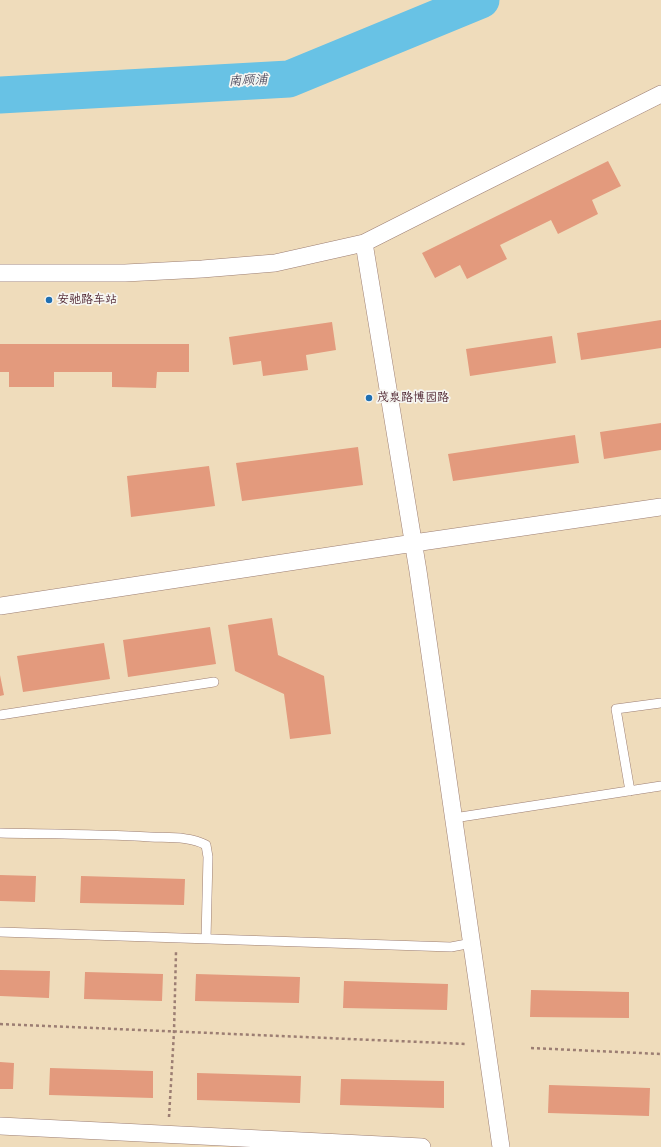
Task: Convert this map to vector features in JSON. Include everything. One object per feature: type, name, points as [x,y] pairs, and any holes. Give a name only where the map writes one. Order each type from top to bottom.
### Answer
[{"type":"street","points":[[0,273],[125,273],[275,263],[364,243],[661,94]]},
{"type":"street","points":[[364,243],[414,543],[501,1147]]},
{"type":"street","points":[[0,606],[661,507]]},
{"type":"street","points":[[0,1126],[422,1147]]},
{"type":"lane","points":[[0,715],[214,682]]},
{"type":"lane","points":[[630,791],[616,709],[661,703]]},
{"type":"lane","points":[[454,818],[661,786]]},
{"type":"lane","points":[[0,833],[101,834],[197,840],[206,845],[208,857],[206,939]]},
{"type":"lane","points":[[0,932],[451,947],[472,943]]},
{"type":"path","points":[[168,1135],[174,1032],[177,938]]},
{"type":"path","points":[[0,1024],[463,1044],[487,1043]]},
{"type":"path","points":[[531,1048],[661,1054]]},
{"type":"building","points":[[608,161],[621,186],[592,200],[598,214],[558,234],[551,220],[500,245],[507,259],[467,279],[460,265],[435,278],[422,253]]},
{"type":"building","points":[[661,320],[661,348],[581,360],[577,333]]},
{"type":"building","points":[[332,322],[336,350],[306,355],[308,370],[263,376],[261,361],[233,365],[229,337]]},
{"type":"building","points":[[552,336],[556,363],[470,376],[466,349]]},
{"type":"building","points":[[0,344],[189,344],[189,372],[157,372],[156,388],[112,387],[112,372],[54,372],[54,387],[9,387],[9,372],[0,372]]},
{"type":"building","points":[[661,423],[661,450],[604,459],[600,432]]},
{"type":"building","points":[[575,435],[579,463],[453,481],[448,454]]},
{"type":"building","points":[[358,447],[363,485],[242,501],[236,463]]},
{"type":"building","points":[[209,466],[215,506],[131,517],[127,476]]},
{"type":"building","points":[[272,618],[278,655],[324,676],[331,734],[290,739],[284,694],[235,671],[228,625]]},
{"type":"building","points":[[210,627],[216,664],[128,677],[123,640]]},
{"type":"building","points":[[104,643],[110,679],[23,692],[17,656]]},
{"type":"building","points":[[0,675],[4,695],[0,696]]},
{"type":"building","points":[[0,875],[36,876],[35,902],[0,901]]},
{"type":"building","points":[[81,876],[185,879],[184,905],[80,903]]},
{"type":"building","points":[[0,970],[50,971],[49,998],[0,996]]},
{"type":"building","points":[[85,972],[163,974],[162,1001],[84,999]]},
{"type":"building","points":[[196,974],[300,977],[299,1003],[195,1001]]},
{"type":"building","points":[[344,981],[448,984],[447,1010],[343,1008]]},
{"type":"building","points":[[531,990],[629,992],[629,1018],[530,1017]]},
{"type":"building","points":[[0,1062],[14,1063],[13,1089],[0,1089]]},
{"type":"building","points":[[50,1068],[153,1071],[153,1098],[49,1095]]},
{"type":"building","points":[[197,1073],[301,1076],[300,1103],[197,1100]]},
{"type":"building","points":[[341,1079],[444,1081],[444,1108],[340,1105]]},
{"type":"building","points":[[549,1085],[650,1088],[649,1116],[548,1113]]},
{"type":"waterway","name":"南顾浦","points":[[0,95],[289,79],[481,0]]},
{"type":"place","name":"安驰路车站","points":[[49,300]]},
{"type":"place","name":"茂泉路博园路","points":[[369,398]]}]
